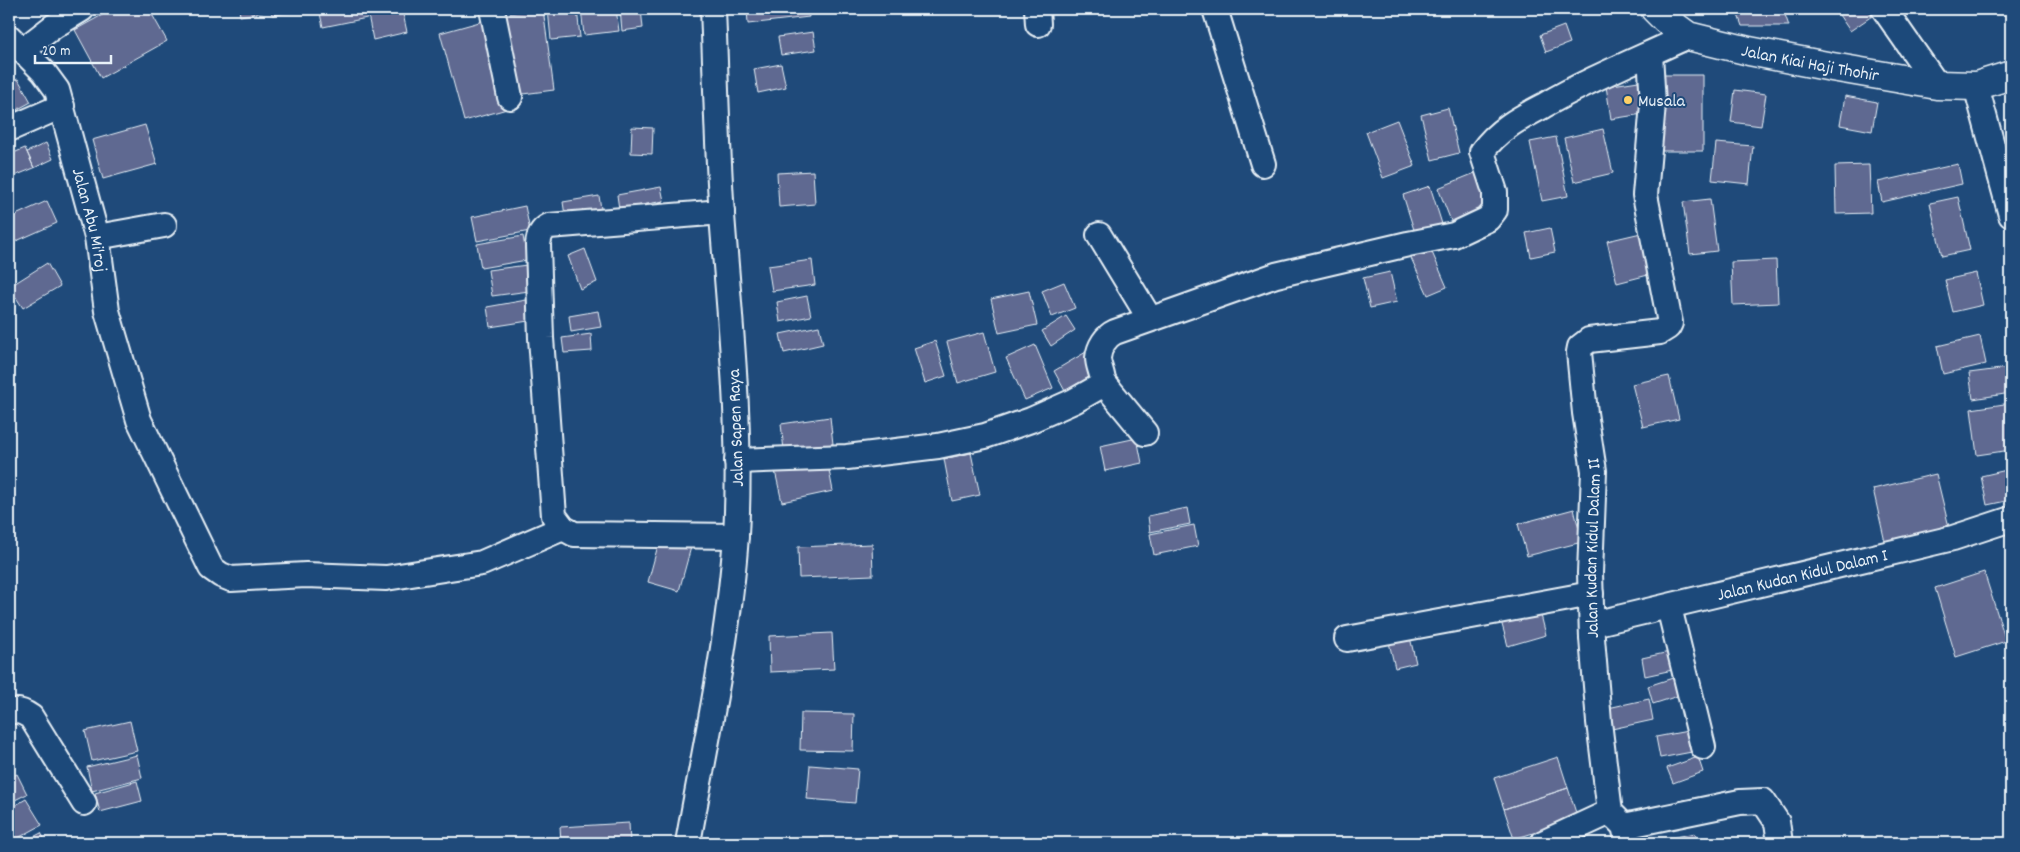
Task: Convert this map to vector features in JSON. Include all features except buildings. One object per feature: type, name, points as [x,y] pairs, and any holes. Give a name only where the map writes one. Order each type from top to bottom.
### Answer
[{"type":"street","points":[[16,44],[54,26],[82,9]]},
{"type":"street","points":[[492,9],[510,97]]},
{"type":"street","name":"Jalan Sapen Raya","points":[[688,843],[722,653],[736,536],[737,461],[733,352],[722,212],[713,9]]},
{"type":"street","points":[[1215,9],[1263,164]]},
{"type":"street","name":"Jalan Kiai Haji Thohir","points":[[1655,9],[1666,20],[1688,36],[1749,51],[1937,85],[1976,86],[2011,75]]},
{"type":"street","points":[[1884,9],[1937,85]]},
{"type":"street","points":[[1145,433],[1103,382],[1098,359],[1101,348],[1107,338],[1115,332],[1276,275],[1454,235],[1488,219],[1495,210],[1495,192],[1482,152],[1490,141],[1513,122],[1575,88],[1688,36]]},
{"type":"street","name":"Jalan Abu Mi'roj","points":[[16,44],[57,90],[97,237],[107,311],[139,420],[211,568],[221,576],[232,579],[306,576],[386,578],[482,563],[563,528]]},
{"type":"street","name":"Jalan Kudan Kidul Dalam II","points":[[1621,827],[1599,722],[1590,573],[1594,471],[1578,352],[1580,347],[1589,340],[1660,332],[1670,324],[1645,194],[1653,104],[1650,54]]},
{"type":"street","points":[[1976,86],[2011,215]]},
{"type":"street","points":[[9,128],[62,106]]},
{"type":"street","points":[[722,212],[549,226],[540,233],[538,245],[541,338],[554,516],[563,528],[574,534],[736,536]]},
{"type":"street","points":[[97,237],[164,225]]},
{"type":"street","points":[[1099,235],[1150,319]]},
{"type":"street","points":[[737,461],[847,457],[938,446],[985,436],[1031,420],[1074,401],[1097,388],[1103,382]]},
{"type":"street","name":"Jalan Kudan Kidul Dalam I","points":[[1592,624],[1953,538],[2011,519]]},
{"type":"street","points":[[1347,639],[1591,594]]},
{"type":"street","points":[[1669,607],[1703,747]]},
{"type":"street","points":[[9,712],[14,710],[23,712],[31,717],[84,803]]},
{"type":"street","points":[[1543,843],[1740,802],[1763,801],[1777,822],[1780,843]]},
{"type":"place","name":"Musala","points":[[1628,100]]}]
